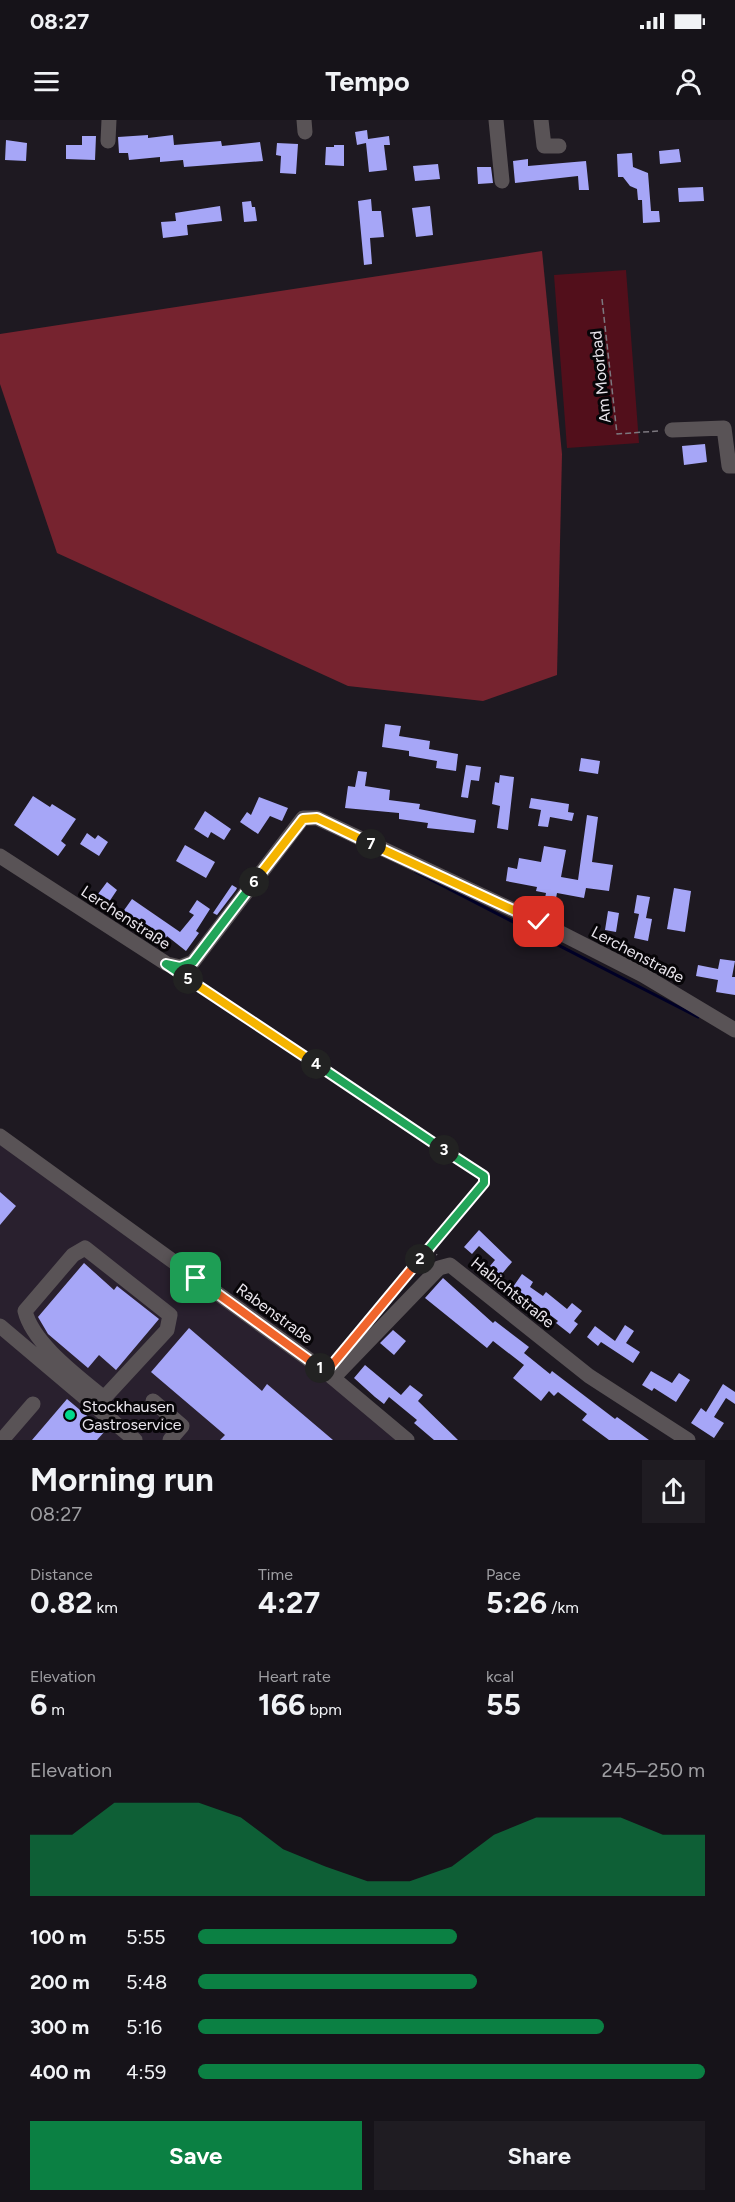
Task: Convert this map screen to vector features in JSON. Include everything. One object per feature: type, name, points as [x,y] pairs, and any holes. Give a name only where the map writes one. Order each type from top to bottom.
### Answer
[{"type":"street","points":[[108,141],[109,120]]},
{"type":"street","points":[[496,120],[502,181]]},
{"type":"street","points":[[541,120],[544,146],[559,146]]},
{"type":"street","points":[[672,430],[724,428],[729,466],[735,466]]},
{"type":"street","name":"Lerchenstraße","points":[[0,856],[166,964],[180,967],[193,962],[303,819],[317,818],[539,922],[643,975],[735,1030]]},
{"type":"street","name":"Rabenstraße","points":[[0,1136],[333,1378],[407,1440]]},
{"type":"street","points":[[100,1403],[167,1330],[170,1315],[85,1248],[73,1255],[25,1311],[29,1326],[100,1403],[135,1440]]},
{"type":"street","name":"Habichtstraße","points":[[333,1378],[439,1268],[450,1265],[589,1376],[688,1440]]},
{"type":"street","points":[[0,1326],[100,1403]]},
{"type":"street","points":[[153,1401],[182,1426],[170,1440]]},
{"type":"street","points":[[2,1440],[33,1404]]},
{"type":"path","name":"Am Moorbad","points":[[602,299],[617,434],[672,430]]},
{"type":"path","points":[[186,978],[484,1176],[484,1183],[363,1328]]},
{"type":"shaded area","points":[[542,251],[562,454],[557,675],[483,701],[348,686],[57,553],[0,384],[0,334]]},
{"type":"shaded area","points":[[626,270],[639,443],[567,448],[554,275]]},
{"type":"shaded area","points":[[0,1141],[332,1380],[403,1440],[0,1440]]},
{"type":"building","points":[[367,130],[368,139],[389,136],[390,145],[384,145],[387,170],[369,172],[366,143],[357,145],[355,132]]},
{"type":"building","points":[[148,135],[148,138],[173,135],[174,145],[221,141],[222,146],[260,142],[263,161],[184,167],[183,160],[160,162],[160,157],[129,160],[128,153],[119,153],[118,137]]},
{"type":"building","points":[[82,136],[96,136],[95,160],[66,159],[66,145],[82,145]]},
{"type":"building","points":[[6,140],[27,143],[26,161],[5,160]]},
{"type":"building","points":[[277,143],[298,144],[296,174],[280,173],[281,156],[276,155]]},
{"type":"building","points":[[334,145],[344,145],[344,166],[325,165],[326,147],[334,147]]},
{"type":"building","points":[[679,149],[681,162],[660,164],[659,151]]},
{"type":"building","points":[[632,153],[633,167],[648,173],[651,211],[659,211],[660,222],[643,223],[642,200],[638,200],[637,189],[630,186],[623,177],[618,177],[617,154]]},
{"type":"building","points":[[528,159],[528,166],[586,161],[589,190],[579,190],[578,176],[515,183],[513,161]]},
{"type":"building","points":[[438,164],[440,179],[415,181],[413,166]]},
{"type":"building","points":[[477,167],[491,167],[493,183],[478,184]]},
{"type":"building","points":[[703,187],[704,201],[679,202],[678,188]]},
{"type":"building","points":[[371,199],[372,211],[381,211],[384,237],[370,238],[372,264],[364,265],[358,201]]},
{"type":"building","points":[[251,201],[252,207],[255,207],[257,221],[244,222],[242,202]]},
{"type":"building","points":[[220,206],[222,221],[187,225],[188,235],[163,238],[161,222],[176,221],[175,213]]},
{"type":"building","points":[[430,206],[433,235],[416,237],[412,208]]},
{"type":"building","points":[[705,444],[707,462],[684,465],[682,446]]},
{"type":"building","points":[[385,724],[401,726],[399,736],[430,741],[429,749],[458,754],[456,771],[436,768],[437,761],[409,756],[409,751],[382,747]]},
{"type":"building","points":[[581,758],[600,761],[598,774],[579,771]]},
{"type":"building","points":[[466,765],[481,767],[479,781],[471,780],[468,798],[461,797]]},
{"type":"building","points":[[358,771],[367,772],[365,786],[390,790],[389,800],[420,804],[419,809],[476,820],[474,833],[427,828],[428,823],[399,819],[399,813],[345,808],[348,786],[355,787]]},
{"type":"building","points":[[500,775],[514,777],[508,830],[497,828],[500,806],[492,804],[495,782],[499,783]]},
{"type":"building","points":[[33,796],[50,807],[52,804],[76,819],[61,841],[66,845],[58,856],[14,825]]},
{"type":"building","points":[[259,797],[288,808],[282,821],[270,816],[258,834],[240,822],[247,812],[251,815]]},
{"type":"building","points":[[531,798],[569,804],[568,812],[574,813],[572,821],[550,817],[548,827],[538,826],[541,810],[529,808]]},
{"type":"building","points":[[205,811],[231,829],[224,840],[211,832],[208,838],[194,829]]},
{"type":"building","points":[[587,815],[598,817],[592,862],[613,865],[609,891],[586,888],[584,898],[557,893],[552,918],[542,913],[546,893],[536,891],[537,887],[506,881],[508,867],[517,869],[519,858],[541,862],[544,846],[566,850],[561,877],[578,880]]},
{"type":"building","points":[[87,833],[95,839],[98,835],[108,842],[99,856],[80,844]]},
{"type":"building","points":[[185,845],[215,862],[206,878],[176,861]]},
{"type":"building","points":[[107,882],[117,890],[109,902],[98,894]]},
{"type":"building","points":[[232,885],[237,888],[236,890],[217,915],[213,913]]},
{"type":"building","points":[[674,888],[691,891],[685,932],[667,929]]},
{"type":"building","points":[[637,895],[650,897],[646,918],[652,919],[648,941],[634,938],[639,914],[634,913]]},
{"type":"building","points":[[132,899],[180,932],[194,915],[189,912],[197,900],[210,909],[196,931],[199,933],[186,951],[167,936],[165,940],[136,919],[134,921],[122,913]]},
{"type":"building","points":[[608,911],[619,913],[616,932],[605,930]]},
{"type":"building","points":[[720,959],[735,961],[732,977],[735,977],[735,995],[716,992],[718,980],[696,976],[698,965],[718,969]]},
{"type":"building","points":[[0,1192],[16,1206],[0,1225]]},
{"type":"building","points":[[479,1230],[512,1262],[501,1275],[490,1266],[495,1260],[479,1246],[472,1254],[464,1247]]},
{"type":"building","points":[[84,1263],[114,1290],[117,1286],[159,1319],[116,1370],[99,1355],[88,1368],[48,1334],[38,1317]]},
{"type":"building","points":[[522,1274],[533,1282],[530,1287],[543,1296],[546,1292],[567,1309],[572,1303],[582,1311],[574,1321],[578,1324],[570,1334],[556,1323],[558,1321],[513,1287]]},
{"type":"building","points":[[443,1278],[493,1323],[495,1321],[529,1347],[524,1353],[550,1374],[552,1371],[615,1419],[617,1417],[649,1440],[609,1440],[582,1420],[587,1414],[558,1392],[554,1396],[549,1391],[541,1401],[513,1378],[524,1365],[493,1341],[487,1348],[425,1298]]},
{"type":"building","points":[[625,1325],[634,1331],[626,1343],[640,1352],[633,1363],[601,1342],[598,1346],[587,1337],[595,1326],[615,1341]]},
{"type":"building","points":[[189,1328],[262,1391],[267,1384],[333,1440],[220,1440],[225,1435],[151,1372]]},
{"type":"building","points":[[393,1330],[406,1341],[394,1355],[380,1343]]},
{"type":"building","points":[[365,1365],[401,1395],[410,1385],[423,1395],[418,1401],[458,1440],[434,1440],[414,1423],[417,1420],[389,1397],[384,1404],[375,1397],[354,1378]]},
{"type":"building","points":[[651,1371],[672,1383],[679,1373],[690,1380],[676,1402],[654,1388],[652,1391],[642,1385]]},
{"type":"building","points":[[723,1384],[735,1392],[735,1404],[726,1398],[714,1417],[724,1423],[714,1438],[691,1423],[701,1408],[706,1412]]},
{"type":"building","name":"Stockhausen Gastroservice","points":[[67,1399],[105,1431],[97,1440],[32,1440]]},
{"type":"waterway","points":[[416,872],[698,1017]]},
{"type":"place","name":"Stockhausen Gastroservice","points":[[70,1415]]},
{"type":"route","points":[[196,1278],[326,1372],[484,1183],[484,1176],[166,964],[180,967],[193,962],[303,819],[317,818],[539,922]]}]
